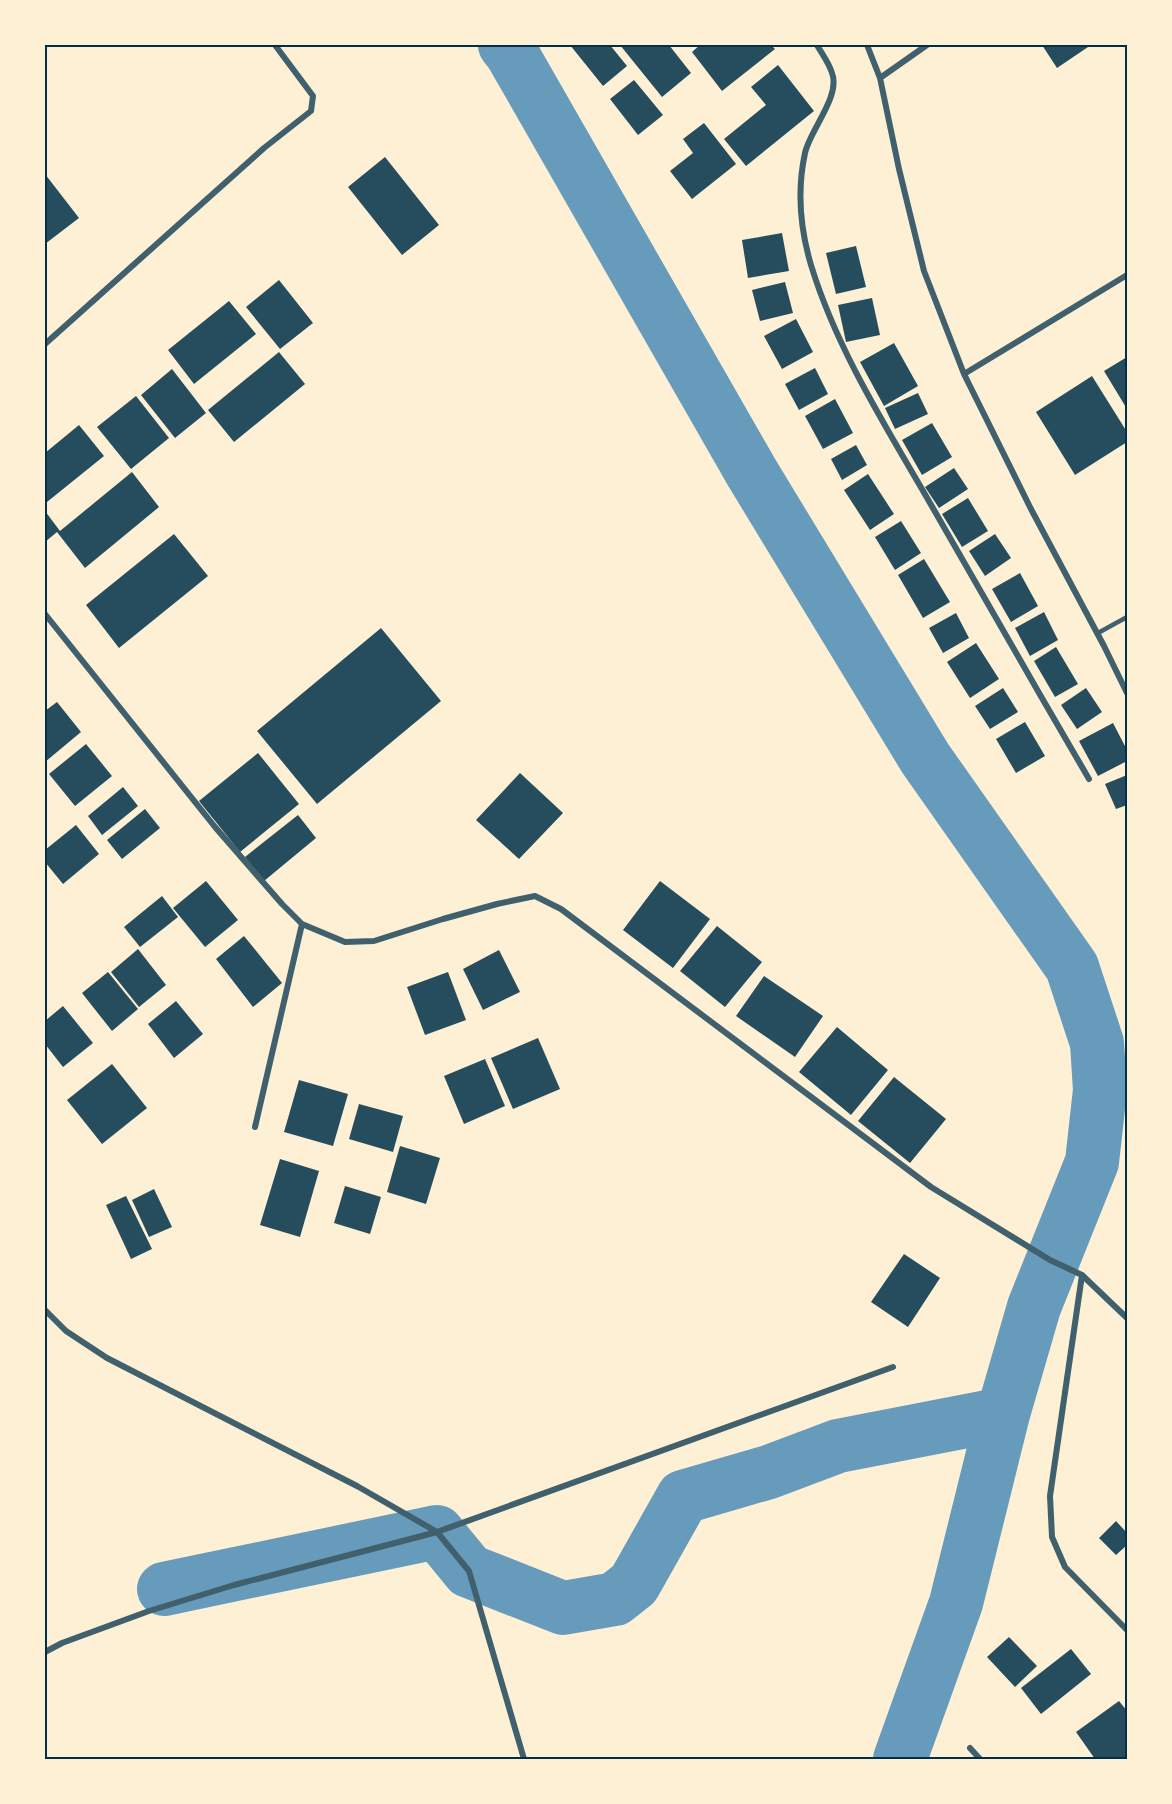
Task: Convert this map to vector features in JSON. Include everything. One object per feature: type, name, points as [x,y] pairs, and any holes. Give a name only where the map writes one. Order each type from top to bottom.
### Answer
[{"type":"street","points":[[45,344],[264,148],[311,111],[313,96],[275,45]]},
{"type":"street","points":[[816,45],[833,74],[833,89],[806,149],[800,181],[800,216],[810,263],[823,298],[838,336],[881,419],[1089,779]]},
{"type":"street","points":[[867,45],[880,78],[924,271],[964,374],[1127,693]]},
{"type":"street","points":[[880,78],[927,45]]},
{"type":"street","points":[[964,374],[1127,275]]},
{"type":"street","points":[[45,614],[215,827],[302,924],[345,942],[374,941],[497,904],[535,896],[545,900],[561,909],[931,1186],[1050,1260],[1082,1275],[1127,1318]]},
{"type":"street","points":[[255,1127],[302,924]]},
{"type":"street","points":[[1082,1275],[1050,1496],[1052,1537],[1065,1567],[1127,1629]]},
{"type":"street","points":[[45,1310],[66,1331],[107,1358],[357,1486],[437,1532],[469,1571],[524,1759]]},
{"type":"street","points":[[45,1652],[62,1643],[149,1611],[437,1532],[893,1367]]},
{"type":"street","points":[[969,1748],[980,1759]]},
{"type":"lane","points":[[1098,633],[1127,617]]},
{"type":"building","points":[[570,45],[610,45],[627,66],[603,86]]},
{"type":"building","points":[[620,45],[669,45],[691,73],[662,97]]},
{"type":"building","points":[[700,45],[771,45],[775,49],[722,91],[692,52]]},
{"type":"building","points":[[1042,45],[1091,45],[1057,68]]},
{"type":"building","points":[[778,65],[814,111],[746,166],[724,139],[766,105],[751,87]]},
{"type":"building","points":[[634,80],[663,115],[638,135],[610,99]]},
{"type":"building","points":[[704,123],[736,164],[692,199],[670,171],[693,153],[683,139]]},
{"type":"building","points":[[385,157],[439,225],[402,255],[348,187]]},
{"type":"building","points":[[45,174],[79,218],[45,244]]},
{"type":"building","points":[[782,233],[789,271],[748,278],[742,240]]},
{"type":"building","points":[[856,246],[866,287],[836,294],[826,253]]},
{"type":"building","points":[[279,280],[313,323],[280,349],[246,307]]},
{"type":"building","points":[[785,282],[793,313],[760,321],[752,290]]},
{"type":"building","points":[[872,298],[880,335],[846,342],[838,305]]},
{"type":"building","points":[[229,301],[256,334],[194,384],[168,350]]},
{"type":"building","points":[[796,319],[813,352],[782,369],[764,336]]},
{"type":"building","points":[[894,343],[918,386],[884,406],[860,362]]},
{"type":"building","points":[[279,352],[305,384],[234,442],[208,410]]},
{"type":"building","points":[[1127,357],[1127,409],[1104,371]]},
{"type":"building","points":[[815,368],[828,394],[799,410],[785,384]]},
{"type":"building","points":[[172,369],[206,413],[175,438],[141,395]]},
{"type":"building","points":[[1092,376],[1127,432],[1127,442],[1075,475],[1036,412]]},
{"type":"building","points":[[918,393],[928,414],[895,429],[885,408]]},
{"type":"building","points":[[136,396],[169,438],[131,469],[97,427]]},
{"type":"building","points":[[835,399],[853,433],[823,449],[805,416]]},
{"type":"building","points":[[932,423],[952,457],[922,475],[902,440]]},
{"type":"building","points":[[79,425],[104,456],[47,502],[45,500],[45,453]]},
{"type":"building","points":[[856,445],[867,465],[842,480],[831,459]]},
{"type":"building","points":[[954,468],[968,489],[939,508],[925,487]]},
{"type":"building","points":[[132,472],[159,507],[85,568],[57,532],[45,542],[45,511],[60,531]]},
{"type":"building","points":[[868,474],[894,514],[870,530],[844,490]]},
{"type":"building","points":[[968,498],[988,531],[962,547],[942,514]]},
{"type":"building","points":[[901,521],[921,553],[895,570],[875,537]]},
{"type":"building","points":[[174,534],[208,576],[119,648],[86,605]]},
{"type":"building","points":[[995,534],[1011,558],[985,576],[969,551]]},
{"type":"building","points":[[924,559],[950,602],[923,618],[898,575]]},
{"type":"building","points":[[1020,573],[1038,606],[1011,622],[992,589]]},
{"type":"building","points":[[1044,612],[1058,640],[1030,656],[1015,628]]},
{"type":"building","points":[[956,613],[969,638],[943,653],[929,628]]},
{"type":"building","points":[[381,628],[441,701],[317,804],[257,731]]},
{"type":"building","points":[[976,643],[999,679],[970,698],[947,662]]},
{"type":"building","points":[[1056,647],[1078,684],[1055,697],[1034,661]]},
{"type":"building","points":[[1003,688],[1018,712],[990,729],[975,706]]},
{"type":"building","points":[[1086,688],[1102,712],[1077,729],[1061,705]]},
{"type":"building","points":[[57,702],[81,732],[45,762],[45,711]]},
{"type":"building","points":[[1025,722],[1045,756],[1016,773],[996,739]]},
{"type":"building","points":[[1113,723],[1127,750],[1127,761],[1098,776],[1079,741]]},
{"type":"building","points":[[86,744],[112,776],[75,806],[49,774]]},
{"type":"building","points":[[258,753],[299,804],[240,852],[199,801]]},
{"type":"building","points":[[520,773],[563,813],[519,859],[476,820]]},
{"type":"building","points":[[1127,775],[1127,805],[1116,809],[1105,784]]},
{"type":"building","points":[[123,787],[138,806],[102,835],[88,816]]},
{"type":"building","points":[[145,809],[160,828],[122,859],[107,840]]},
{"type":"building","points":[[298,815],[316,838],[264,881],[245,857]]},
{"type":"building","points":[[76,825],[99,854],[63,884],[45,862],[45,850]]},
{"type":"building","points":[[206,881],[238,920],[205,947],[173,908]]},
{"type":"building","points":[[660,881],[710,919],[673,968],[623,930]]},
{"type":"building","points":[[162,896],[178,917],[140,947],[124,927]]},
{"type":"building","points":[[717,926],[762,962],[725,1007],[680,971]]},
{"type":"building","points":[[244,936],[282,983],[253,1007],[216,959]]},
{"type":"building","points":[[138,949],[166,985],[139,1007],[111,972]]},
{"type":"building","points":[[499,950],[520,992],[483,1010],[463,969]]},
{"type":"building","points":[[108,972],[138,1009],[112,1031],[82,993]]},
{"type":"building","points":[[448,972],[466,1020],[425,1035],[407,987]]},
{"type":"building","points":[[764,976],[823,1016],[795,1057],[736,1016]]},
{"type":"building","points":[[176,1001],[203,1034],[174,1058],[148,1024]]},
{"type":"building","points":[[63,1006],[93,1043],[63,1067],[45,1044],[45,1021]]},
{"type":"building","points":[[837,1027],[888,1070],[851,1115],[799,1072]]},
{"type":"building","points":[[538,1038],[560,1089],[513,1109],[491,1058]]},
{"type":"building","points":[[485,1059],[505,1106],[464,1124],[444,1076]]},
{"type":"building","points":[[112,1064],[147,1108],[102,1144],[67,1100]]},
{"type":"building","points":[[894,1077],[946,1119],[910,1163],[858,1121]]},
{"type":"building","points":[[299,1080],[348,1094],[333,1146],[284,1132]]},
{"type":"building","points":[[359,1104],[403,1116],[393,1152],[349,1139]]},
{"type":"building","points":[[400,1146],[440,1158],[426,1204],[387,1192]]},
{"type":"building","points":[[280,1159],[319,1171],[300,1237],[260,1225]]},
{"type":"building","points":[[345,1186],[381,1197],[370,1234],[334,1223]]},
{"type":"building","points":[[154,1189],[172,1227],[149,1237],[132,1200]]},
{"type":"building","points":[[126,1196],[152,1249],[131,1259],[106,1205]]},
{"type":"building","points":[[904,1254],[940,1278],[908,1327],[871,1302]]},
{"type":"building","points":[[1116,1521],[1127,1533],[1127,1545],[1116,1555],[1099,1538]]},
{"type":"building","points":[[1009,1637],[1037,1666],[1015,1687],[987,1657]]},
{"type":"building","points":[[1071,1649],[1091,1674],[1041,1714],[1021,1688]]},
{"type":"building","points":[[1119,1701],[1127,1711],[1127,1759],[1095,1759],[1076,1732]]},
{"type":"waterway","points":[[505,45],[752,473],[925,758],[1072,967],[1097,1043],[1100,1090],[1092,1162],[1034,1307],[1003,1414],[956,1603],[900,1759]]},
{"type":"waterway","points":[[164,1589],[437,1532],[469,1571],[563,1608],[615,1599],[634,1584],[683,1497],[769,1472],[838,1446],[1003,1414]]}]
